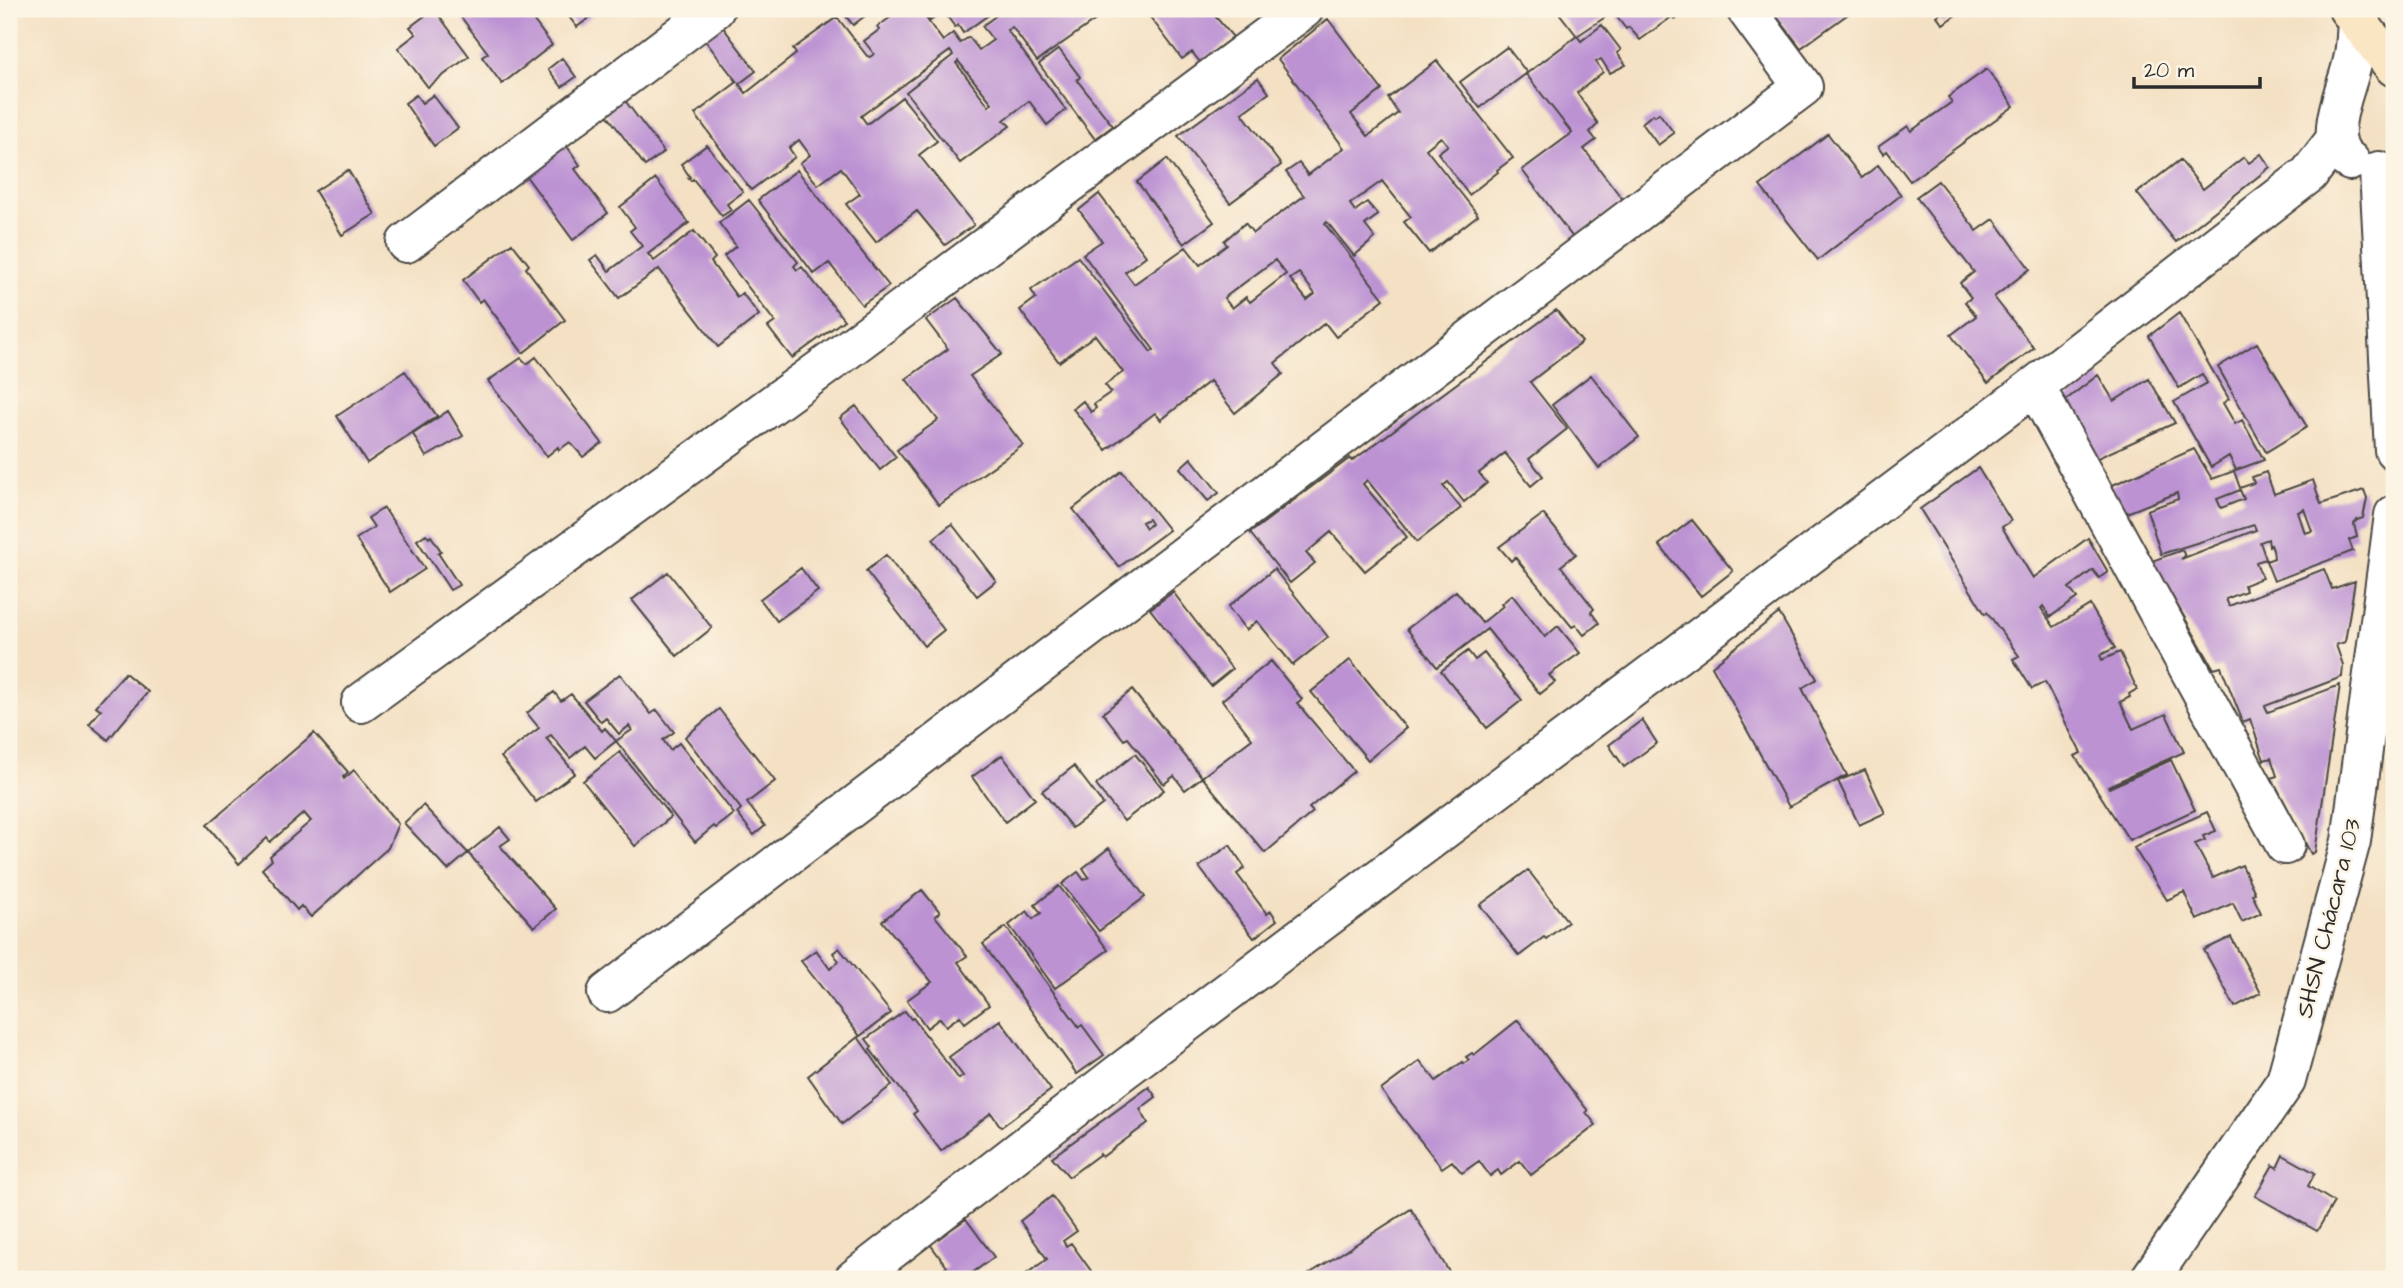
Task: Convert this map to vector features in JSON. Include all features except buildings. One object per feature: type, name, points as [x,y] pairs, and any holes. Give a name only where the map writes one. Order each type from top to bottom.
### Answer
[{"type":"main road","points":[[2353,15],[2394,67]]},
{"type":"street","points":[[406,243],[715,9]]},
{"type":"street","points":[[361,703],[839,356],[1304,9]]},
{"type":"street","points":[[607,993],[1803,87],[1746,9]]},
{"type":"street","points":[[2353,15],[2353,63],[2339,106],[2336,140],[2345,158],[2361,169],[2387,169],[2394,450]]},
{"type":"street","points":[[854,1279],[898,1267],[1128,1067],[2035,386],[2309,174],[2336,140]]},
{"type":"street","points":[[2035,386],[2285,845]]},
{"type":"street","name":"SHSN Chácara 103","points":[[2150,1279],[2286,1081],[2351,841],[2394,515]]}]
